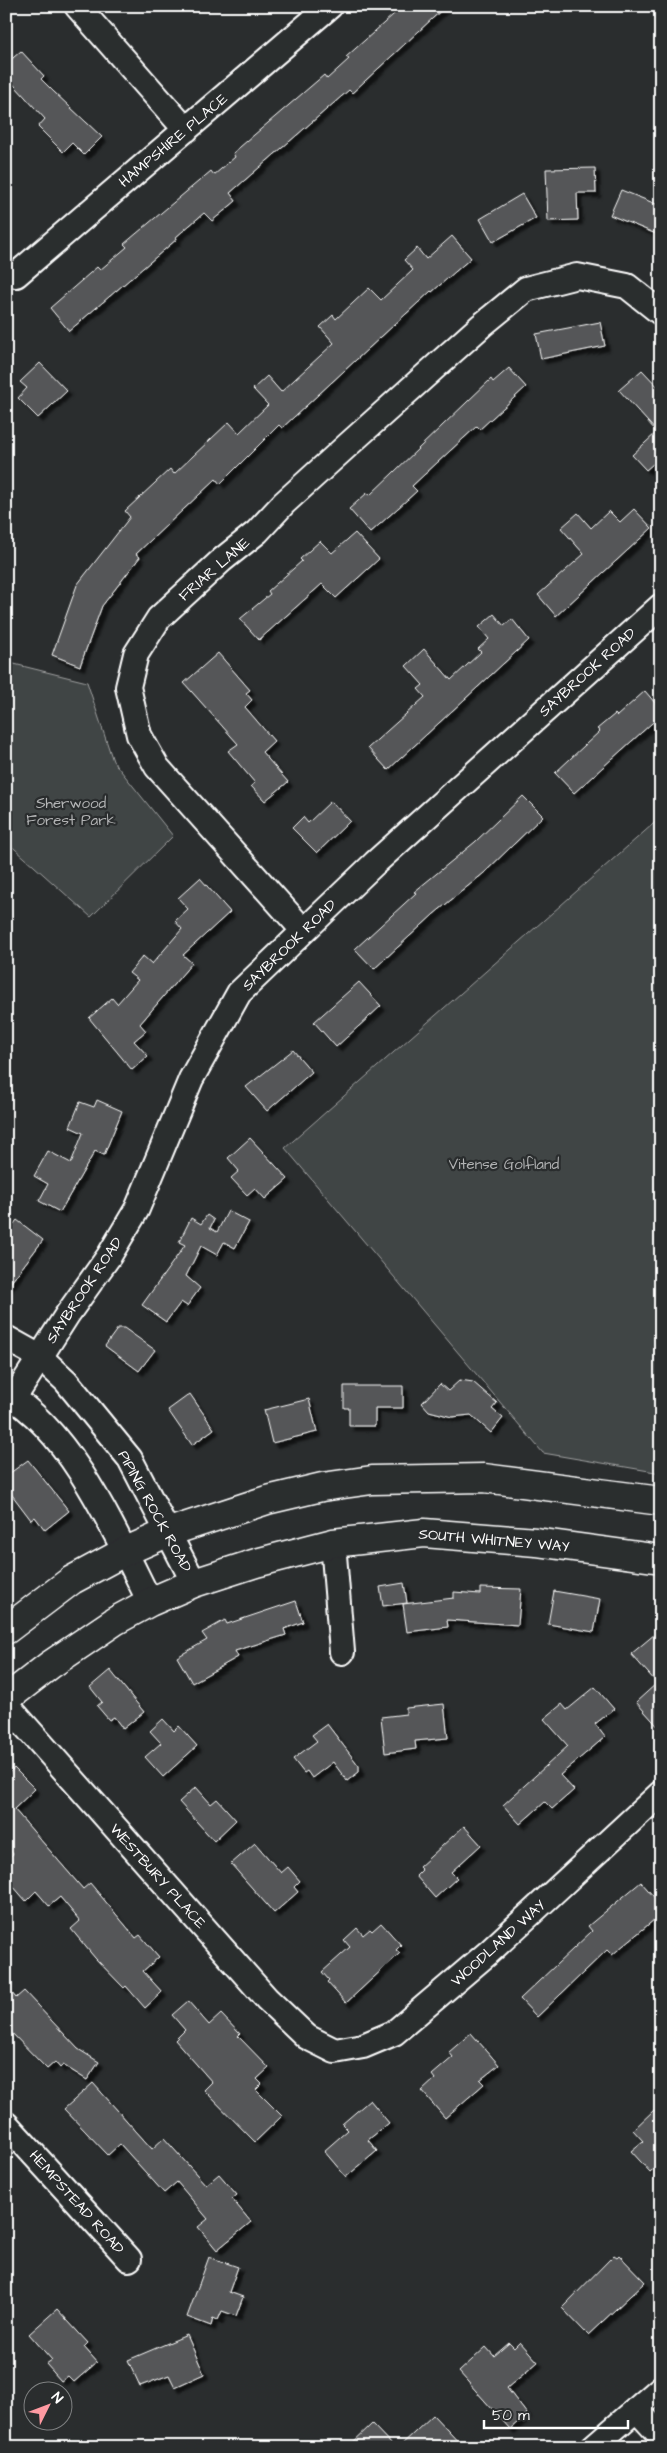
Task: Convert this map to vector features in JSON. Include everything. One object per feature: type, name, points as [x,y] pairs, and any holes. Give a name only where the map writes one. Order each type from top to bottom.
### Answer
[{"type":"main road","points":[[6,1630],[72,1580],[124,1552],[169,1532],[267,1500],[322,1487],[372,1480],[484,1478],[661,1501]]},
{"type":"main road","name":"SOUTH WHITNEY WAY","points":[[6,1699],[50,1665],[115,1621],[150,1602],[194,1583],[256,1563],[334,1543],[424,1532],[546,1543],[661,1559]]},
{"type":"street","points":[[77,6],[186,130]]},
{"type":"street","name":"HAMPSHIRE PLACE","points":[[16,275],[330,6]]},
{"type":"street","name":"FRIAR LANE","points":[[303,930],[157,767],[139,735],[128,687],[136,654],[159,618],[482,325],[526,289],[577,276],[626,286],[661,313]]},
{"type":"street","name":"SAYBROOK ROAD","points":[[10,1396],[40,1357],[109,1256],[137,1209],[191,1079],[239,992],[303,930],[661,606]]},
{"type":"street","name":"PIPING ROCK ROAD","points":[[6,1338],[40,1357],[89,1407],[130,1459],[194,1583]]},
{"type":"street","points":[[10,1396],[50,1430],[82,1473],[150,1602]]},
{"type":"street","points":[[334,1543],[342,1652]]},
{"type":"street","name":"WESTBURY PLACE","points":[[6,1704],[268,1999],[307,2037],[316,2042]]},
{"type":"street","name":"WOODLAND WAY","points":[[316,2042],[335,2051],[363,2046],[394,2033],[488,1953],[661,1793]]},
{"type":"street","name":"HEMPSTEAD ROAD","points":[[6,2124],[128,2259]]},
{"type":"street","points":[[593,2447],[661,2388]]},
{"type":"street","points":[[636,2410],[661,2436]]},
{"type":"green space","name":"Sherwood Forest Park","points":[[6,662],[87,682],[113,761],[173,836],[91,917],[6,841]]},
{"type":"green space","name":"Vitense Golfland","points":[[661,817],[661,1473],[543,1453],[285,1148]]},
{"type":"building","points":[[403,6],[446,6],[352,93],[349,90],[230,193],[236,201],[212,221],[204,213],[176,237],[177,239],[69,331],[50,308],[97,267],[100,270],[127,247],[124,244],[211,171],[214,175],[235,157],[233,153],[324,75],[327,79],[349,59],[346,57]]},
{"type":"building","points":[[21,51],[44,76],[41,79],[102,137],[84,155],[72,143],[63,152],[38,127],[45,119],[6,76],[6,64]]},
{"type":"building","points":[[595,168],[596,193],[577,193],[578,220],[548,221],[546,169]]},
{"type":"building","points":[[621,190],[661,206],[661,236],[610,215]]},
{"type":"building","points":[[522,194],[536,218],[493,242],[480,219]]},
{"type":"building","points":[[452,236],[471,258],[431,291],[282,428],[279,425],[220,484],[216,479],[136,554],[140,557],[102,606],[80,666],[52,655],[77,585],[130,517],[125,511],[170,469],[174,474],[229,422],[239,433],[268,405],[253,389],[267,376],[281,392],[334,343],[320,327],[333,315],[336,319],[369,288],[381,300],[413,270],[404,260],[417,248],[426,259]]},
{"type":"building","points":[[600,322],[605,346],[541,359],[536,334]]},
{"type":"building","points":[[40,363],[67,391],[38,418],[18,398],[27,388],[20,382]]},
{"type":"building","points":[[509,368],[526,387],[480,429],[477,426],[412,486],[417,491],[370,533],[349,509],[367,493],[370,495],[491,379],[493,382]]},
{"type":"building","points":[[642,370],[661,390],[661,457],[646,470],[632,455],[657,432],[619,390]]},
{"type":"building","points":[[634,509],[652,528],[556,616],[538,595],[584,554],[561,528],[578,513],[591,528],[609,511],[620,522]]},
{"type":"building","points":[[355,533],[379,559],[336,598],[322,584],[259,640],[240,619],[270,594],[268,591],[302,561],[300,559],[320,541],[332,553]]},
{"type":"building","points":[[494,614],[504,626],[512,619],[529,640],[388,770],[368,748],[425,697],[418,689],[423,685],[406,666],[424,649],[451,680],[481,652],[478,649],[489,639],[479,627]]},
{"type":"building","points":[[218,653],[250,690],[246,693],[252,700],[245,707],[274,741],[262,752],[288,782],[265,801],[251,786],[255,783],[228,751],[238,744],[184,683]]},
{"type":"building","points":[[645,691],[661,710],[661,715],[574,793],[555,773],[600,731],[597,729],[615,714],[617,716]]},
{"type":"building","points":[[523,796],[543,816],[484,873],[434,914],[374,969],[355,949],[416,893],[414,892],[475,842]]},
{"type":"building","points":[[331,801],[350,821],[317,853],[292,828],[303,817],[308,823]]},
{"type":"building","points":[[200,878],[230,912],[183,955],[192,963],[140,1024],[146,1031],[134,1041],[148,1056],[132,1070],[89,1018],[112,998],[117,1004],[138,980],[129,973],[143,956],[152,964],[182,929],[175,921],[188,909],[178,898]]},
{"type":"building","points":[[359,982],[381,1006],[336,1047],[314,1022]]},
{"type":"building","points":[[293,1050],[312,1072],[267,1111],[246,1087]]},
{"type":"building","points":[[97,1100],[122,1111],[104,1155],[95,1151],[60,1212],[39,1201],[48,1184],[34,1176],[48,1151],[71,1163],[83,1133],[70,1127],[80,1102],[94,1107]]},
{"type":"building","points":[[250,1138],[288,1179],[265,1199],[255,1188],[247,1195],[231,1178],[239,1171],[228,1158]]},
{"type":"building","points":[[228,1211],[249,1222],[235,1248],[224,1242],[217,1255],[201,1246],[186,1276],[200,1288],[187,1306],[181,1302],[166,1322],[142,1305],[185,1245],[179,1242],[191,1218],[201,1224],[207,1215],[214,1220],[210,1228],[217,1232]]},
{"type":"building","points":[[17,1220],[43,1240],[6,1289],[6,1234]]},
{"type":"building","points":[[118,1328],[124,1328],[155,1350],[139,1371],[105,1346]]},
{"type":"building","points":[[460,1380],[473,1382],[497,1403],[492,1409],[503,1418],[491,1433],[471,1415],[452,1417],[429,1411],[422,1403],[440,1384],[448,1391]]},
{"type":"building","points":[[344,1386],[403,1386],[403,1408],[375,1408],[375,1426],[349,1426],[349,1408],[344,1408]]},
{"type":"building","points":[[190,1394],[214,1429],[192,1445],[168,1410]]},
{"type":"building","points":[[309,1399],[317,1432],[272,1443],[264,1410]]},
{"type":"building","points":[[28,1460],[69,1511],[45,1530],[35,1517],[31,1520],[6,1487],[6,1476]]},
{"type":"building","points":[[404,1583],[407,1603],[383,1606],[380,1587]]},
{"type":"building","points":[[480,1588],[521,1589],[518,1625],[447,1620],[448,1627],[407,1632],[403,1604],[454,1598],[454,1592],[480,1594]]},
{"type":"building","points":[[554,1591],[600,1599],[594,1632],[548,1624]]},
{"type":"building","points":[[296,1601],[303,1622],[284,1629],[286,1635],[235,1651],[238,1657],[192,1683],[177,1657],[207,1640],[202,1633],[225,1620],[227,1624]]},
{"type":"building","points":[[661,1629],[661,1730],[636,1702],[657,1683],[631,1654]]},
{"type":"building","points":[[110,1670],[144,1712],[123,1729],[114,1717],[109,1720],[97,1706],[102,1702],[90,1687]]},
{"type":"building","points":[[595,1687],[614,1709],[595,1724],[605,1737],[560,1775],[574,1790],[552,1809],[545,1802],[520,1824],[503,1805],[568,1746],[544,1719],[562,1704],[567,1710]]},
{"type":"building","points":[[444,1704],[448,1738],[415,1741],[416,1749],[385,1753],[381,1717],[406,1714],[406,1708]]},
{"type":"building","points":[[163,1719],[174,1731],[179,1726],[197,1746],[163,1777],[145,1757],[161,1743],[150,1731]]},
{"type":"building","points":[[327,1724],[359,1766],[359,1772],[347,1781],[333,1762],[312,1778],[307,1771],[304,1773],[293,1759],[317,1741],[312,1735]]},
{"type":"building","points":[[14,1768],[35,1789],[14,1809],[83,1889],[90,1883],[136,1938],[140,1935],[159,1957],[143,1971],[162,1992],[145,2008],[126,1986],[124,1988],[95,1958],[71,1929],[80,1921],[60,1897],[49,1906],[36,1891],[26,1901],[6,1878],[6,1860],[13,1854],[6,1845],[6,1776]]},
{"type":"building","points":[[196,1787],[211,1804],[217,1799],[236,1820],[214,1841],[179,1802]]},
{"type":"building","points":[[464,1826],[481,1845],[451,1872],[457,1878],[435,1898],[416,1876],[422,1870],[419,1867]]},
{"type":"building","points":[[255,1843],[281,1873],[288,1867],[300,1881],[294,1887],[298,1892],[274,1913],[231,1864]]},
{"type":"building","points":[[641,1882],[661,1905],[661,1914],[612,1955],[607,1950],[537,2017],[520,1999],[592,1931],[588,1926]]},
{"type":"building","points":[[381,1923],[401,1945],[396,1950],[400,1953],[346,2003],[327,1982],[329,1980],[322,1972],[350,1947],[344,1940],[357,1928],[363,1935],[370,1929],[372,1931]]},
{"type":"building","points":[[6,1986],[16,1998],[24,1991],[78,2049],[99,2062],[87,2080],[63,2065],[60,2068],[55,2062],[47,2069],[6,2027]]},
{"type":"building","points":[[188,2001],[209,2025],[221,2014],[240,2034],[238,2036],[269,2068],[257,2079],[262,2084],[256,2090],[282,2116],[255,2142],[204,2090],[212,2082],[175,2040],[185,2030],[172,2015]]},
{"type":"building","points":[[471,2033],[499,2065],[480,2080],[484,2084],[445,2118],[422,2091],[435,2079],[432,2075],[453,2057],[449,2052]]},
{"type":"building","points":[[93,2083],[152,2149],[164,2138],[206,2185],[219,2174],[237,2195],[232,2199],[251,2222],[217,2250],[198,2227],[208,2219],[177,2182],[164,2193],[120,2144],[108,2155],[64,2109]]},
{"type":"building","points":[[370,2100],[389,2123],[368,2140],[377,2151],[346,2177],[324,2151],[348,2130],[342,2124]]},
{"type":"building","points":[[654,2110],[661,2118],[661,2162],[650,2172],[631,2151],[643,2141],[633,2130]]},
{"type":"building","points":[[614,2255],[617,2257],[619,2255],[645,2282],[588,2335],[562,2308]]},
{"type":"building","points":[[209,2257],[238,2267],[229,2292],[243,2297],[236,2316],[222,2311],[218,2320],[213,2318],[211,2326],[187,2317]]},
{"type":"building","points":[[57,2309],[88,2343],[84,2347],[97,2362],[74,2382],[68,2376],[60,2380],[46,2364],[52,2360],[29,2334]]},
{"type":"building","points":[[187,2335],[204,2374],[175,2387],[169,2375],[140,2386],[128,2360]]},
{"type":"building","points":[[520,2342],[538,2362],[507,2388],[527,2414],[510,2429],[459,2372],[486,2347],[494,2356],[509,2343],[514,2348]]},
{"type":"building","points":[[433,2415],[463,2447],[399,2447]]},
{"type":"building","points":[[372,2424],[394,2447],[348,2447]]}]
